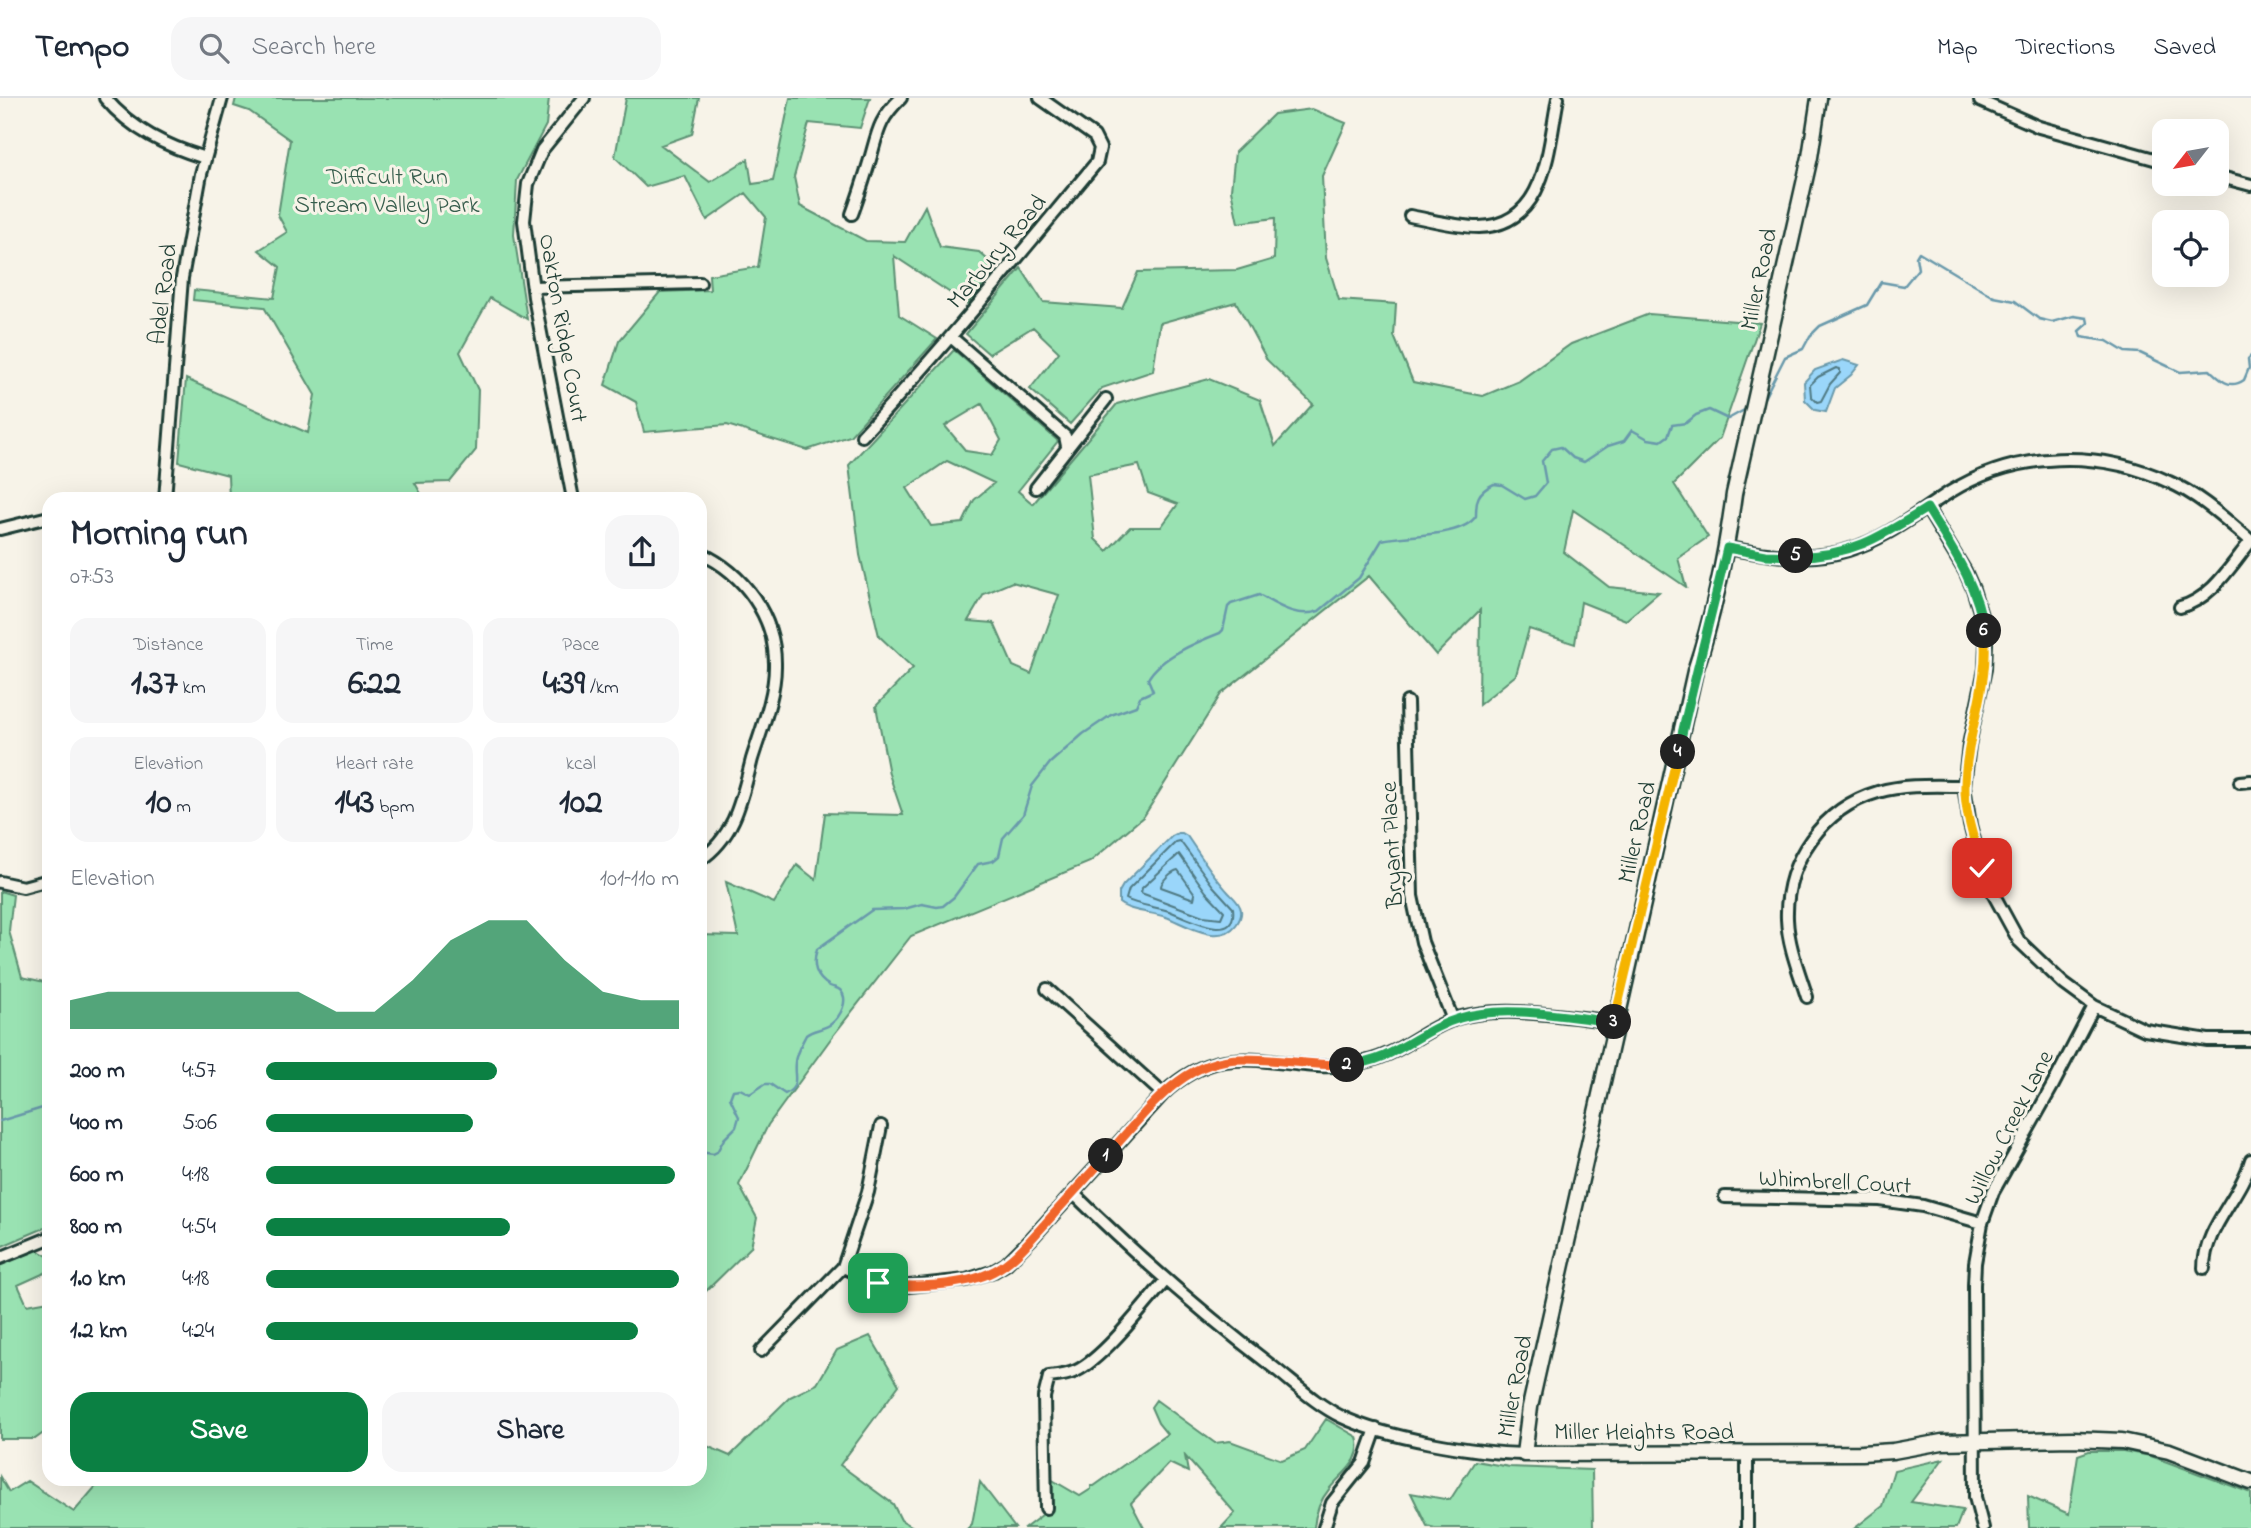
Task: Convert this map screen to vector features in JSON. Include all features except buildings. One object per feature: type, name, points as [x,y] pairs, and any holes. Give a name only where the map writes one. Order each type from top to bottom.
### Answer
[{"type":"street","points":[[105,98],[120,114],[155,139],[205,159]]},
{"type":"street","name":"Adel Road","points":[[166,492],[182,278],[205,159],[222,98]]},
{"type":"street","name":"Oakton Ridge Court","points":[[572,492],[525,240],[525,202],[528,184],[542,150],[584,98]]},
{"type":"street","points":[[852,214],[876,132],[887,111],[901,98]]},
{"type":"street","name":"Marbury Road","points":[[862,436],[951,337],[1097,162],[1100,148],[1094,135],[1040,98]]},
{"type":"street","points":[[1410,216],[1477,227],[1501,222],[1521,211],[1541,183],[1558,98]]},
{"type":"street","name":"Miller Road","points":[[1524,1454],[1530,1407],[1616,1022],[1695,671],[1708,631],[1727,548],[1734,494],[1810,157],[1819,98]]},
{"type":"street","points":[[1980,101],[2039,127],[2152,158]]},
{"type":"street","points":[[2230,179],[2251,185]]},
{"type":"street","points":[[533,287],[700,283]]},
{"type":"street","points":[[951,337],[1065,436],[1067,446]]},
{"type":"street","points":[[1036,488],[1106,399]]},
{"type":"street","points":[[1727,548],[1766,555],[1819,556],[1850,550],[1888,532],[1950,492],[2004,468],[2048,459],[2093,460],[2132,468],[2170,482],[2193,495],[2251,541],[2206,594],[2189,605],[2180,607]]},
{"type":"street","points":[[1927,508],[1960,561],[1982,617],[1986,643],[1981,695],[1969,746],[1964,786],[1970,825],[1984,877],[2019,941],[2064,984],[2094,1006],[2145,1030],[2208,1040],[2251,1040]]},
{"type":"street","points":[[0,529],[42,519]]},
{"type":"street","points":[[707,557],[735,575],[756,600],[771,634],[775,666],[770,697],[737,814],[721,842],[707,854]]},
{"type":"street","name":"Bryant Place","points":[[1407,702],[1412,896],[1422,942],[1452,1020]]},
{"type":"street","points":[[1807,997],[1794,960],[1787,919],[1790,890],[1796,869],[1816,832],[1830,817],[1878,792],[1916,786],[1964,786]]},
{"type":"street","points":[[0,882],[23,887],[42,882]]},
{"type":"street","points":[[1047,989],[1163,1094]]},
{"type":"street","name":"Willow Creek Lane","points":[[1983,1528],[1975,1497],[1974,1285],[1982,1223],[1993,1192],[2094,1006]]},
{"type":"street","points":[[843,1267],[878,1283],[900,1287],[981,1277],[1006,1264],[1163,1094],[1185,1075],[1218,1061],[1245,1059],[1332,1065],[1372,1061],[1403,1048],[1452,1020],[1479,1013],[1524,1013],[1616,1022]]},
{"type":"street","points":[[761,1351],[843,1267],[868,1192],[881,1126]]},
{"type":"street","points":[[2204,1268],[2207,1241],[2238,1189],[2251,1160]]},
{"type":"street","name":"Miller Heights Road","points":[[1073,1193],[1224,1331],[1341,1416],[1376,1429],[1489,1452],[1524,1454],[1877,1452],[1942,1442],[2073,1439],[2134,1443],[2169,1451],[2251,1482]]},
{"type":"street","name":"Whimbrell Court","points":[[1725,1197],[1880,1200],[1915,1205],[1982,1223]]},
{"type":"street","points":[[0,1258],[42,1241]]},
{"type":"street","points":[[1046,1508],[1044,1397],[1049,1377],[1062,1376],[1085,1366],[1166,1280]]},
{"type":"street","points":[[1324,1528],[1332,1503],[1364,1463],[1376,1429]]},
{"type":"street","points":[[1747,1454],[1747,1528]]},
{"type":"green space","name":"Difficult Run Stream Valley Park","points":[[236,98],[549,98],[546,125],[517,180],[514,235],[527,319],[490,298],[460,352],[478,390],[476,450],[450,482],[415,483],[420,492],[229,492],[228,475],[179,462],[186,379],[308,433],[315,395],[264,307],[193,300],[194,290],[274,298],[280,267],[259,250],[287,232],[278,215],[290,140],[249,111],[234,106]]},
{"type":"green space","points":[[626,98],[699,98],[692,134],[661,145],[710,182],[748,159],[752,184],[773,181],[790,98],[870,98],[860,128],[809,123],[794,177],[800,206],[866,241],[905,242],[925,206],[940,247],[979,252],[997,268],[967,304],[894,256],[899,315],[937,339],[850,436],[807,450],[727,425],[644,432],[636,402],[605,385],[619,341],[660,292],[710,290],[709,275],[758,267],[766,217],[746,193],[707,220],[685,176],[646,187],[615,157]]},
{"type":"green space","points":[[1312,109],[1346,123],[1322,176],[1326,258],[1339,300],[1396,304],[1394,336],[1413,382],[1483,396],[1519,381],[1571,344],[1649,314],[1760,323],[1720,438],[1674,484],[1708,537],[1678,558],[1686,587],[1573,510],[1564,552],[1609,587],[1659,592],[1626,620],[1581,602],[1575,644],[1529,629],[1516,675],[1479,705],[1480,610],[1436,655],[1369,576],[1221,694],[1144,816],[1090,862],[911,936],[768,1125],[739,1185],[757,1218],[751,1247],[707,1290],[707,935],[738,936],[726,882],[774,903],[797,865],[816,880],[825,813],[903,815],[889,774],[876,706],[913,668],[879,636],[860,555],[849,465],[954,350],[1058,441],[1018,491],[1033,504],[1117,404],[1209,379],[1260,400],[1275,446],[1313,404],[1267,360],[1236,302],[1160,323],[1153,371],[1102,388],[1070,424],[1030,389],[1059,352],[1033,327],[989,354],[966,334],[1021,268],[1043,302],[1122,308],[1138,272],[1237,270],[1274,259],[1275,218],[1238,223],[1231,190],[1235,152],[1274,114]],"holes":[[[982,404],[1001,440],[992,455],[966,451],[945,426]],[[947,461],[994,483],[974,500],[963,523],[931,526],[907,488]],[[1139,465],[1148,493],[1178,504],[1161,527],[1130,527],[1107,551],[1095,539],[1088,475]],[[1012,582],[1059,595],[1031,674],[1013,666],[994,623],[968,621],[984,594]]]},
{"type":"green space","points":[[0,891],[13,895],[9,931],[22,977],[42,981],[42,1229],[0,1247]]},
{"type":"green space","points":[[37,1250],[42,1253],[42,1274],[18,1285],[27,1305],[42,1302],[42,1434],[35,1439],[0,1439],[0,1265]]},
{"type":"green space","points":[[870,1336],[899,1385],[840,1465],[893,1504],[901,1520],[915,1528],[0,1528],[0,1477],[9,1492],[27,1481],[74,1512],[96,1486],[707,1486],[707,1446],[730,1456],[790,1397],[817,1384],[837,1350]]},
{"type":"green space","points":[[1156,1400],[1215,1443],[1230,1441],[1282,1460],[1305,1450],[1326,1419],[1357,1437],[1358,1452],[1351,1465],[1324,1497],[1314,1528],[1221,1528],[1235,1513],[1185,1456],[1188,1472],[1169,1463],[1131,1503],[1144,1528],[1025,1528],[1042,1515],[1049,1478],[1080,1496],[1167,1434],[1158,1423],[1151,1407]]},
{"type":"green space","points":[[2089,1451],[2123,1451],[2151,1456],[2251,1493],[2251,1528],[2029,1528],[2028,1496],[2069,1514],[2078,1455]]},
{"type":"green space","points":[[1943,1459],[1911,1502],[1963,1510],[1956,1528],[1855,1528],[1883,1506],[1894,1470]]},
{"type":"green space","points":[[1475,1461],[1510,1467],[1592,1470],[1593,1528],[1427,1526],[1411,1493],[1450,1500]]},
{"type":"green space","points":[[980,1482],[1015,1528],[968,1528],[972,1524]]},
{"type":"water","points":[[1843,360],[1859,365],[1835,388],[1826,412],[1815,410],[1805,400],[1804,382],[1815,370]]},
{"type":"water","points":[[1178,833],[1187,836],[1212,873],[1239,905],[1240,918],[1229,931],[1221,934],[1202,932],[1166,917],[1135,910],[1119,903],[1119,892],[1123,885]]},
{"type":"waterway","points":[[1761,404],[1785,357],[1803,349],[1820,326],[1867,305],[1881,282],[1904,286],[1918,269],[1916,257],[1919,252],[1994,297],[2015,301],[2039,319],[2052,322],[2074,316],[2087,318],[2088,323],[2079,331],[2081,337],[2107,341],[2125,352],[2140,353],[2180,372],[2210,370],[2230,384],[2239,383],[2244,380],[2251,356]]},
{"type":"waterway","points":[[707,1153],[717,1152],[724,1139],[736,1127],[739,1117],[730,1098],[733,1090],[740,1089],[750,1094],[765,1084],[770,1084],[785,1094],[790,1091],[795,1084],[796,1056],[806,1035],[831,1024],[838,1017],[844,1003],[843,994],[839,989],[825,983],[818,975],[815,965],[817,949],[872,910],[904,909],[922,904],[937,907],[943,906],[954,897],[978,864],[993,861],[999,856],[1003,838],[1023,815],[1032,786],[1050,763],[1083,734],[1111,715],[1136,706],[1140,697],[1153,691],[1148,679],[1170,657],[1220,633],[1231,604],[1259,595],[1295,612],[1319,611],[1359,578],[1382,540],[1459,528],[1476,516],[1477,501],[1481,493],[1494,484],[1502,485],[1525,499],[1535,496],[1546,483],[1542,461],[1552,449],[1561,447],[1573,458],[1584,462],[1608,446],[1624,441],[1632,430],[1648,439],[1661,441],[1668,436],[1672,425],[1686,423],[1709,410],[1728,419],[1746,409]]},
{"type":"waterway","points":[[0,1121],[42,1108]]},
{"type":"route","points":[[878,1283],[900,1287],[936,1284],[967,1280],[994,1272],[1031,1239],[1174,1083],[1211,1063],[1232,1059],[1332,1065],[1372,1061],[1403,1048],[1446,1023],[1479,1013],[1524,1013],[1616,1022],[1695,671],[1708,631],[1727,548],[1766,555],[1819,556],[1850,550],[1888,532],[1927,508],[1965,571],[1984,625],[1985,669],[1969,746],[1964,786],[1970,825],[1982,868]]}]
